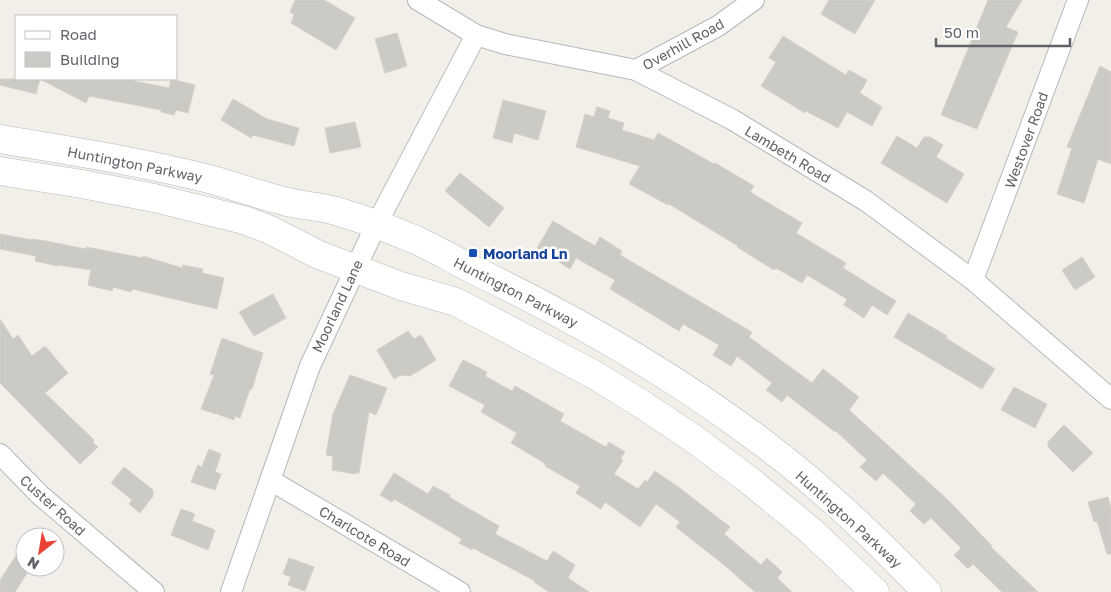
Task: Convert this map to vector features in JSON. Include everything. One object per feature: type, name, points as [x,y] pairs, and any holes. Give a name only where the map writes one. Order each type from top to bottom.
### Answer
[{"type":"street","name":"Lambeth Road","points":[[418,0],[476,34],[505,44],[636,70],[733,120],[866,201],[973,280],[1111,399]]},
{"type":"street","name":"Overhill Road","points":[[636,70],[718,26],[754,0]]},
{"type":"street","name":"Westover Road","points":[[973,280],[1078,0]]},
{"type":"street","name":"Moorland Lane","points":[[231,592],[310,366],[376,225],[476,34]]},
{"type":"street","name":"Huntington Parkway","points":[[0,139],[155,167],[213,180],[287,202],[334,210],[417,240],[452,260],[547,306],[614,343],[697,397],[772,450],[844,511],[927,592]]},
{"type":"street","points":[[0,171],[154,198],[244,220],[268,229],[319,255],[401,286],[456,302],[584,369],[640,403],[750,481],[810,531],[875,592]]},
{"type":"street","name":"Custer Road","points":[[0,454],[40,495],[154,592]]},
{"type":"street","name":"Charlcote Road","points":[[270,480],[460,592]]},
{"type":"building","points":[[295,0],[324,0],[355,18],[336,50],[291,23],[294,15],[290,12]]},
{"type":"building","points":[[829,0],[875,0],[855,34],[821,14]]},
{"type":"building","points":[[988,0],[1022,0],[1006,27],[1018,32],[977,129],[941,115]]},
{"type":"building","points":[[397,33],[407,66],[385,73],[375,39]]},
{"type":"building","points":[[783,36],[846,75],[849,70],[867,80],[860,93],[882,107],[872,126],[847,112],[838,128],[806,111],[805,113],[761,86],[776,62],[769,58]]},
{"type":"building","points":[[1100,66],[1111,72],[1111,164],[1098,159],[1084,203],[1057,194],[1072,148],[1067,147]]},
{"type":"building","points":[[0,79],[40,80],[36,94],[0,85]]},
{"type":"building","points":[[42,80],[129,80],[169,88],[171,80],[175,80],[195,85],[188,113],[176,110],[174,115],[161,112],[161,110],[89,96],[86,103]]},
{"type":"building","points":[[233,99],[267,119],[299,128],[294,146],[253,135],[251,138],[221,120]]},
{"type":"building","points":[[503,100],[546,111],[538,140],[514,133],[512,143],[493,138]]},
{"type":"building","points":[[597,107],[610,111],[608,118],[624,123],[622,130],[654,140],[658,133],[754,186],[750,192],[802,223],[796,233],[846,263],[843,268],[896,301],[887,315],[872,305],[864,318],[844,305],[847,299],[807,275],[802,283],[776,268],[774,270],[669,204],[629,184],[640,166],[576,147],[585,114],[594,117]]},
{"type":"building","points":[[355,122],[361,147],[330,153],[325,128]]},
{"type":"building","points":[[897,136],[917,148],[924,137],[930,137],[943,145],[936,157],[964,174],[947,203],[881,163]]},
{"type":"building","points":[[460,173],[504,208],[489,227],[445,191]]},
{"type":"building","points":[[553,221],[595,246],[600,237],[622,251],[620,255],[752,332],[749,337],[812,383],[823,369],[859,397],[849,410],[949,501],[991,547],[1038,592],[1002,592],[973,564],[968,569],[954,555],[961,548],[931,518],[924,524],[910,511],[916,504],[883,473],[876,481],[860,467],[867,460],[836,431],[787,395],[782,402],[766,390],[772,383],[737,356],[731,366],[713,355],[719,345],[683,324],[679,331],[610,289],[615,280],[576,258],[570,269],[537,248]]},
{"type":"building","points":[[0,234],[143,258],[143,256],[182,268],[183,265],[203,269],[202,273],[224,278],[217,309],[132,289],[131,292],[113,287],[112,291],[88,285],[91,270],[35,261],[36,256],[0,249]]},
{"type":"building","points":[[1082,257],[1095,277],[1075,290],[1062,270]]},
{"type":"building","points":[[273,294],[286,318],[254,336],[239,312]]},
{"type":"building","points":[[908,313],[947,336],[946,338],[995,369],[982,389],[894,337]]},
{"type":"building","points":[[0,319],[13,339],[18,335],[32,356],[45,346],[68,373],[45,393],[94,440],[93,443],[98,447],[80,464],[0,383]]},
{"type":"building","points":[[408,331],[414,339],[421,335],[436,360],[410,376],[401,375],[394,379],[377,350]]},
{"type":"building","points":[[222,338],[263,353],[252,389],[250,389],[240,418],[235,416],[234,420],[217,414],[218,411],[216,414],[201,409],[214,375],[210,374]]},
{"type":"building","points":[[463,360],[487,372],[485,376],[512,391],[515,386],[564,414],[560,421],[606,447],[609,442],[625,452],[621,458],[623,460],[614,474],[638,489],[645,480],[647,482],[655,471],[681,489],[730,527],[724,534],[761,565],[767,558],[782,572],[777,578],[792,592],[755,592],[676,527],[680,522],[656,504],[640,527],[605,502],[601,509],[576,493],[580,486],[545,466],[546,464],[511,443],[517,433],[481,412],[485,405],[449,386]]},
{"type":"building","points":[[350,375],[387,388],[376,415],[369,412],[359,473],[355,474],[332,470],[333,456],[326,455],[333,414]]},
{"type":"building","points":[[1014,387],[1047,404],[1035,428],[1001,410]]},
{"type":"building","points":[[1064,425],[1093,453],[1073,472],[1048,447],[1048,442]]},
{"type":"building","points":[[209,449],[221,454],[215,472],[221,474],[215,490],[191,482],[198,465],[202,467]]},
{"type":"building","points":[[124,467],[153,490],[153,496],[140,513],[129,504],[132,500],[111,483]]},
{"type":"building","points":[[394,473],[428,494],[433,486],[450,495],[449,497],[499,526],[495,534],[547,561],[553,551],[575,565],[568,578],[589,592],[549,592],[535,581],[473,548],[472,550],[459,543],[462,539],[394,499],[392,502],[380,495]]},
{"type":"building","points":[[1108,497],[1111,508],[1111,554],[1107,554],[1097,521],[1094,522],[1088,502]]},
{"type":"building","points":[[181,509],[195,514],[192,521],[215,530],[208,550],[171,535]]},
{"type":"building","points":[[15,557],[15,577],[25,577],[15,592],[0,592],[0,580]]},
{"type":"building","points":[[289,558],[314,567],[305,591],[288,585],[291,577],[283,574]]},
{"type":"place","name":"Moorland Ln","points":[[473,253]]}]
